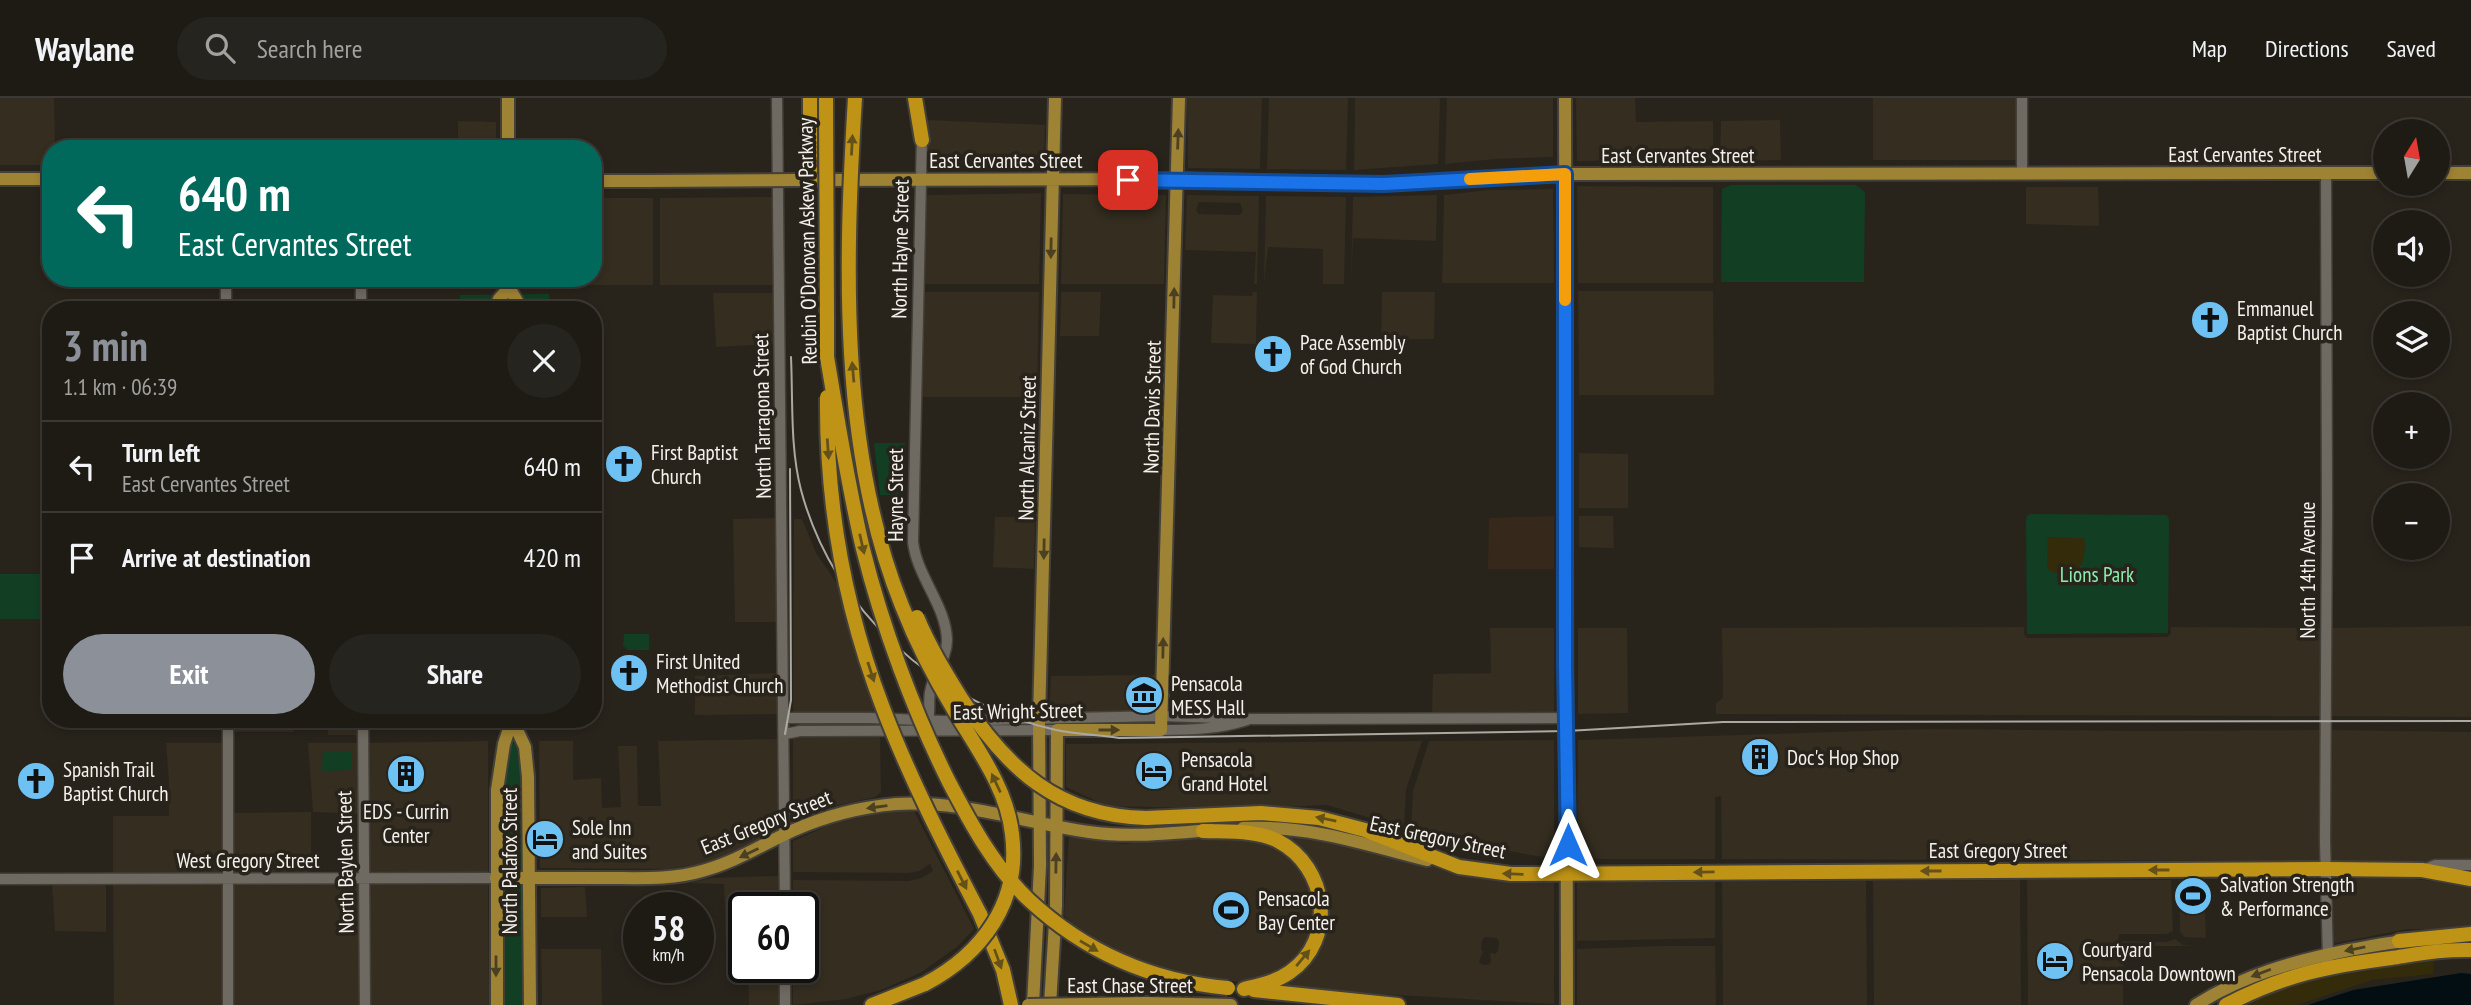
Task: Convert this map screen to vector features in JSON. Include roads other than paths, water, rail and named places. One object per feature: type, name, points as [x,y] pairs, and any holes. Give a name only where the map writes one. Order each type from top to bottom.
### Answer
[{"type":"highway","points":[[803,180],[810,98]]},
{"type":"highway","name":"Reubin O'Donovan Askew Parkway","points":[[826,98],[827,357],[841,446],[874,589],[930,741],[966,816],[982,842],[1029,900],[1081,941],[1114,959],[1150,973],[1185,982],[1398,1005]]},
{"type":"highway","name":"Reubin O'Donovan Askew Parkway","points":[[855,98],[848,286],[854,387],[864,464]]},
{"type":"highway","points":[[915,98],[922,140]]},
{"type":"highway","points":[[827,357],[830,480],[843,572],[855,620],[883,709],[920,796],[980,914],[1003,970],[1011,1005]]},
{"type":"highway","points":[[864,464],[894,561],[919,623],[947,676],[987,736],[1027,778],[1059,798],[1096,812],[1124,817],[1261,813],[1319,818],[1365,830],[1459,867]]},
{"type":"highway","points":[[864,464],[880,541],[901,604],[927,662],[991,772],[1005,805],[1013,851],[1004,902],[992,927],[974,950],[925,985],[872,1005]]},
{"type":"highway","points":[[1203,831],[1251,834],[1278,841],[1296,853],[1306,864],[1320,892],[1321,922],[1307,954],[1296,967],[1281,977],[1244,989]]},
{"type":"highway","name":"East Gregory Street","points":[[1459,867],[1499,874],[1568,875],[2422,870]]},
{"type":"highway","points":[[2422,870],[2471,879]]},
{"type":"highway","points":[[2399,941],[2471,936]]},
{"type":"highway","points":[[2227,1005],[2328,961],[2396,957],[2450,949],[2471,950]]},
{"type":"main road","points":[[508,98],[508,140]]},
{"type":"main road","name":"North Alcaniz Street","points":[[1030,1005],[1041,823],[1039,724],[1055,98]]},
{"type":"main road","name":"North Davis Street","points":[[1161,730],[1179,98]]},
{"type":"main road","points":[[1565,98],[1567,1005]]},
{"type":"main road","name":"East Cervantes Street","points":[[602,181],[1177,179],[1384,184],[1565,174],[2373,173]]},
{"type":"main road","points":[[2450,173],[2471,173]]},
{"type":"main road","points":[[0,179],[42,179]]},
{"type":"main road","name":"North Palafox Street","points":[[497,1005],[497,790],[504,744],[509,728]]},
{"type":"main road","name":"North Palafox Street","points":[[516,728],[525,747],[528,777],[530,1005]]},
{"type":"main road","points":[[1050,1005],[1056,906],[1057,730]]},
{"type":"main road","name":"East Wright Street","points":[[1057,730],[1161,730]]},
{"type":"main road","name":"East Gregory Street","points":[[496,878],[670,877],[711,869],[808,824],[847,812],[914,803],[963,807],[1088,832],[1125,835],[1258,827],[1309,830],[1459,867]]},
{"type":"main road","points":[[2196,1005],[2267,971],[2328,961],[2399,941]]},
{"type":"main road","points":[[1035,956],[1052,957]]},
{"type":"main road","name":"East Chase Street","points":[[1030,1005],[1231,1005]]},
{"type":"street","name":"North Tarragona Street","points":[[777,98],[785,892]]},
{"type":"street","name":"North Hayne Street","points":[[916,401],[922,98]]},
{"type":"street","points":[[2022,98],[2022,173]]},
{"type":"street","name":"North 14th Avenue","points":[[2326,173],[2325,869],[2328,961]]},
{"type":"street","name":"Hayne Street","points":[[916,401],[912,513],[914,550],[942,616],[947,638],[946,649],[930,690],[929,720]]},
{"type":"street","name":"East Wright Street","points":[[785,734],[800,731],[924,732],[1161,716],[1251,719],[1567,718]]},
{"type":"street","name":"East Wright Street","points":[[785,718],[1039,724],[1057,730]]},
{"type":"street","name":"East Wright Street","points":[[1161,730],[1231,725],[1251,719]]},
{"type":"street","points":[[924,732],[929,720]]},
{"type":"street","points":[[228,728],[228,1005]]},
{"type":"street","name":"North Baylen Street","points":[[363,728],[365,1005]]},
{"type":"street","name":"East Gregory Street","points":[[2422,870],[2435,865],[2471,865]]},
{"type":"street","name":"West Gregory Street","points":[[0,879],[496,878]]},
{"type":"street","points":[[785,983],[785,1005]]},
{"type":"railway","points":[[791,357],[797,474],[816,534],[837,574],[864,612],[895,645],[931,674],[970,698],[1012,717],[1056,730],[1119,738],[1567,731],[1723,722],[2471,721]]},
{"type":"railway","points":[[785,734],[791,700],[790,469]]},
{"type":"place","name":"Emmanuel Baptist Church","points":[[2210,320]]},
{"type":"place","name":"Pace Assembly of God Church","points":[[1273,354]]},
{"type":"place","name":"First Baptist Church","points":[[624,464]]},
{"type":"place","name":"First United Methodist Church","points":[[629,673]]},
{"type":"place","name":"Pensacola MESS Hall","points":[[1144,695]]},
{"type":"place","name":"Doc's Hop Shop","points":[[1760,757]]},
{"type":"place","name":"Pensacola Grand Hotel","points":[[1154,771]]},
{"type":"place","name":"EDS - Currin Center","points":[[406,774]]},
{"type":"place","name":"Spanish Trail Baptist Church","points":[[36,781]]},
{"type":"place","name":"Sole Inn and Suites","points":[[545,839]]},
{"type":"place","name":"Salvation Strength & Performance","points":[[2193,896]]},
{"type":"place","name":"Pensacola Bay Center","points":[[1231,910]]},
{"type":"place","name":"Courtyard Pensacola Downtown","points":[[2055,961]]},
{"type":"park label","name":"Lions Park","points":[[2097,574]]}]
